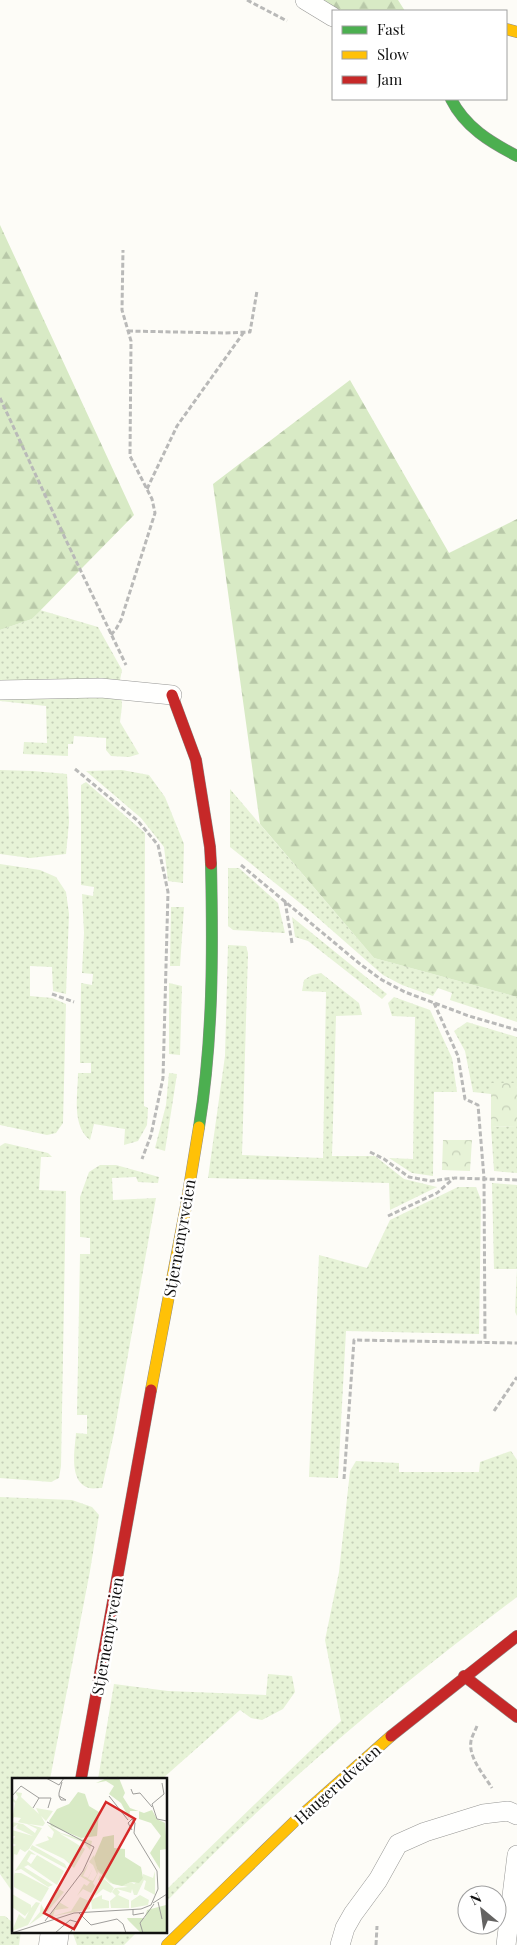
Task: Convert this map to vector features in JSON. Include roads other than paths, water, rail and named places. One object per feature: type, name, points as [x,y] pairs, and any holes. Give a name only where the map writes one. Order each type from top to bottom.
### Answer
[{"type":"street","points":[[452,100],[457,111],[475,131],[517,156]]},
{"type":"street","name":"Stjernemyrveien","points":[[81,1778],[206,1084],[213,937],[210,847],[196,760],[172,695]]},
{"type":"street","name":"Haugerudveien","points":[[167,1945],[295,1821],[401,1727],[517,1636]]},
{"type":"street","points":[[464,1676],[506,1710],[517,1716]]},
{"type":"street","points":[[53,1945],[55,1932]]},
{"type":"lane","points":[[305,0],[332,16]]},
{"type":"lane","points":[[0,690],[100,688],[172,695]]},
{"type":"lane","points":[[340,1945],[344,1928],[378,1880],[398,1844],[424,1832],[483,1814],[512,1813]]},
{"type":"lane","points":[[506,1945],[517,1854]]}]
